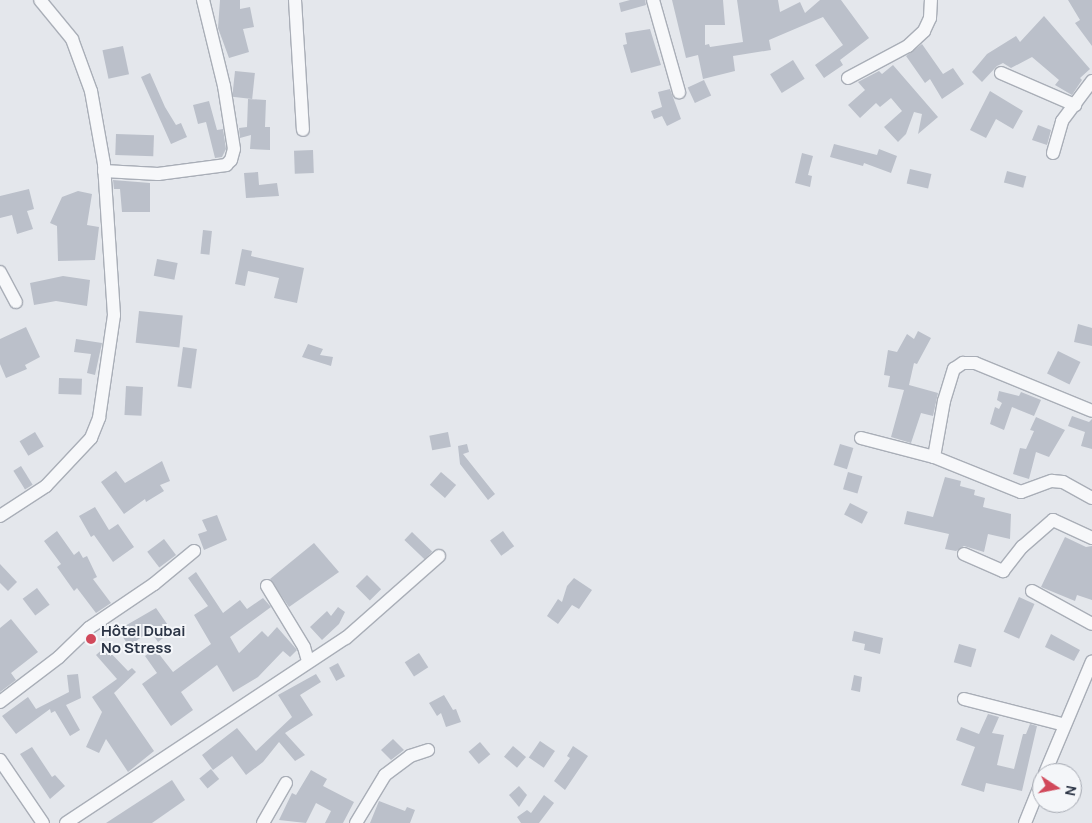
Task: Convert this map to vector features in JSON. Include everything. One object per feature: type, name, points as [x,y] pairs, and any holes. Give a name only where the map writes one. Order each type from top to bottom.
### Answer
[{"type":"street","points":[[0,516],[46,486],[91,438],[99,418],[114,315],[104,171],[91,91],[84,64],[72,39],[40,0]]},
{"type":"street","points":[[104,171],[158,174],[226,165],[231,160],[234,149],[224,86],[203,0]]},
{"type":"street","points":[[295,0],[303,130]]},
{"type":"street","points":[[653,0],[679,92]]},
{"type":"street","points":[[848,78],[908,46],[924,31],[930,18],[931,0]]},
{"type":"street","points":[[1001,73],[1075,104]]},
{"type":"street","points":[[1053,153],[1062,121],[1092,81]]},
{"type":"street","points":[[0,272],[16,302]]},
{"type":"street","points":[[934,457],[944,401],[954,369],[963,362],[975,363],[1092,412]]},
{"type":"street","points":[[861,438],[934,457],[1021,492],[1052,480],[1063,482],[1092,498]]},
{"type":"street","points":[[964,554],[1003,571],[1022,547],[1053,520],[1092,538]]},
{"type":"street","points":[[0,702],[59,657],[89,628],[154,584],[194,551]]},
{"type":"street","points":[[66,823],[308,661],[346,638],[439,556]]},
{"type":"street","points":[[267,586],[304,647],[308,661]]},
{"type":"street","points":[[1032,591],[1092,624]]},
{"type":"street","points":[[1049,763],[1092,661]]},
{"type":"street","points":[[964,699],[1065,726]]},
{"type":"street","points":[[356,823],[376,786],[390,770],[410,756],[428,750]]},
{"type":"street","points":[[0,760],[42,823]]},
{"type":"street","points":[[263,823],[286,783]]},
{"type":"street","points":[[1024,823],[1032,804]]},
{"type":"building","points":[[220,0],[240,0],[240,9],[250,7],[254,27],[243,29],[249,52],[229,58],[218,28]]},
{"type":"building","points":[[630,0],[645,0],[646,5],[621,12],[619,3]]},
{"type":"building","points":[[672,0],[723,0],[725,25],[705,25],[705,45],[709,44],[710,47],[743,42],[737,0],[778,0],[780,12],[800,2],[805,13],[820,0],[841,0],[869,38],[840,60],[843,65],[824,78],[815,65],[843,45],[823,17],[769,40],[771,50],[733,56],[735,71],[703,79],[698,55],[686,58]]},
{"type":"building","points":[[1068,0],[1092,0],[1092,46],[1075,23],[1080,20]]},
{"type":"building","points":[[1044,16],[1090,69],[1080,78],[1082,80],[1072,95],[1055,85],[1059,80],[1032,57],[1011,68],[1003,63],[997,66],[982,82],[972,72],[987,54],[1016,36],[1020,42]]},
{"type":"building","points":[[650,29],[661,65],[631,73],[623,45],[627,44],[625,33]]},
{"type":"building","points":[[922,44],[943,74],[953,68],[964,84],[942,99],[930,79],[925,83],[906,56]]},
{"type":"building","points":[[123,46],[129,74],[108,79],[102,50]]},
{"type":"building","points":[[793,60],[805,79],[782,93],[770,74]]},
{"type":"building","points":[[893,65],[938,117],[918,134],[922,114],[914,112],[906,134],[898,142],[884,127],[902,111],[891,98],[880,107],[876,103],[860,118],[848,105],[865,90],[858,82],[879,71],[882,74]]},
{"type":"building","points":[[235,71],[255,73],[252,99],[232,97]]},
{"type":"building","points":[[150,73],[165,107],[176,125],[181,123],[187,137],[171,144],[141,77]]},
{"type":"building","points":[[704,80],[711,95],[695,103],[688,88]]},
{"type":"building","points":[[670,89],[681,119],[667,126],[662,116],[654,119],[651,111],[662,107],[658,92]]},
{"type":"building","points":[[990,91],[1023,111],[1013,129],[996,119],[986,138],[970,130]]},
{"type":"building","points":[[248,99],[266,100],[265,127],[270,127],[270,150],[250,149],[251,135],[240,138],[239,128],[247,127]]},
{"type":"building","points":[[209,101],[217,130],[223,129],[226,149],[222,157],[215,158],[206,122],[198,124],[193,105]]},
{"type":"building","points":[[1038,125],[1051,130],[1047,145],[1032,140]]},
{"type":"building","points":[[116,134],[154,135],[153,156],[115,155]]},
{"type":"building","points":[[834,144],[877,155],[879,149],[897,156],[891,173],[864,163],[863,166],[830,157]]},
{"type":"building","points":[[313,150],[314,173],[295,174],[294,151]]},
{"type":"building","points":[[802,153],[813,156],[808,175],[812,176],[810,187],[795,183]]},
{"type":"building","points":[[910,169],[931,174],[928,189],[907,184]]},
{"type":"building","points":[[1007,171],[1026,176],[1023,188],[1004,183]]},
{"type":"building","points":[[258,172],[259,185],[277,183],[279,196],[246,198],[244,173]]},
{"type":"building","points":[[113,180],[150,183],[150,212],[122,212],[120,189],[114,189]]},
{"type":"building","points":[[29,189],[34,209],[27,211],[33,229],[17,234],[12,215],[0,218],[0,196]]},
{"type":"building","points":[[78,191],[92,194],[87,225],[99,227],[95,260],[58,261],[57,226],[50,223],[62,197]]},
{"type":"building","points":[[203,230],[212,231],[209,255],[200,254]]},
{"type":"building","points":[[242,249],[252,251],[251,256],[304,268],[297,303],[274,298],[279,278],[248,271],[245,286],[235,284]]},
{"type":"building","points":[[157,259],[178,263],[174,280],[154,276]]},
{"type":"building","points":[[63,276],[90,280],[87,306],[56,301],[34,305],[30,283]]},
{"type":"building","points":[[139,311],[183,316],[179,347],[136,343]]},
{"type":"building","points":[[1078,324],[1092,328],[1092,346],[1074,342]]},
{"type":"building","points":[[26,327],[40,357],[25,365],[27,369],[6,378],[0,364],[0,339]]},
{"type":"building","points":[[918,331],[931,338],[917,364],[914,363],[909,385],[938,393],[933,416],[921,413],[911,443],[891,437],[904,390],[888,387],[890,376],[884,375],[888,350],[897,352],[907,334],[914,339]]},
{"type":"building","points":[[76,339],[102,343],[95,375],[87,373],[91,354],[74,352]]},
{"type":"building","points":[[308,344],[323,349],[320,355],[333,357],[331,366],[302,357]]},
{"type":"building","points":[[183,347],[197,349],[191,389],[177,387]]},
{"type":"building","points":[[1058,351],[1080,362],[1070,384],[1047,373]]},
{"type":"building","points":[[59,378],[82,379],[81,395],[58,394]]},
{"type":"building","points":[[126,386],[143,387],[141,416],[124,415]]},
{"type":"building","points":[[999,391],[1019,396],[1021,392],[1041,400],[1034,416],[1012,407],[1004,430],[990,424],[995,407],[999,409],[1002,403],[997,400]]},
{"type":"building","points":[[1072,416],[1089,422],[1092,419],[1092,449],[1081,446],[1085,432],[1068,426]]},
{"type":"building","points":[[1036,417],[1065,430],[1049,457],[1036,452],[1029,479],[1013,474],[1020,448],[1026,449],[1034,431],[1030,430]]},
{"type":"building","points":[[35,432],[44,447],[28,456],[20,441]]},
{"type":"building","points":[[448,432],[451,447],[432,450],[429,436]]},
{"type":"building","points":[[467,444],[469,452],[463,454],[495,494],[488,500],[460,464],[458,446]]},
{"type":"building","points":[[840,444],[853,448],[847,469],[834,465]]},
{"type":"building","points":[[162,461],[170,481],[160,485],[164,491],[146,502],[145,499],[124,514],[101,482],[116,471],[125,483]]},
{"type":"building","points":[[21,466],[33,485],[25,489],[13,471]]},
{"type":"building","points":[[441,472],[456,485],[445,498],[430,485]]},
{"type":"building","points":[[848,472],[862,476],[857,493],[843,489]]},
{"type":"building","points":[[945,477],[961,481],[960,486],[975,490],[974,495],[985,498],[983,507],[1011,514],[1010,539],[988,534],[984,552],[964,546],[956,551],[945,549],[949,534],[904,524],[907,511],[933,517]]},
{"type":"building","points":[[850,503],[868,512],[862,524],[844,515]]},
{"type":"building","points":[[95,507],[109,530],[118,524],[134,547],[113,562],[94,535],[91,537],[79,516]]},
{"type":"building","points":[[217,515],[227,540],[204,550],[198,534],[207,531],[202,520]]},
{"type":"building","points":[[57,531],[74,555],[79,551],[83,558],[87,556],[97,577],[93,579],[111,603],[96,613],[77,588],[74,591],[57,567],[61,564],[44,541]]},
{"type":"building","points":[[503,531],[514,546],[501,556],[490,540]]},
{"type":"building","points":[[412,532],[432,551],[425,559],[404,540]]},
{"type":"building","points":[[1065,537],[1086,547],[1092,546],[1092,600],[1077,595],[1075,601],[1041,587]]},
{"type":"building","points":[[164,539],[176,555],[159,568],[147,552]]},
{"type":"building","points":[[314,543],[339,572],[289,607],[270,579]]},
{"type":"building","points":[[0,564],[17,582],[8,591],[0,583]]},
{"type":"building","points":[[196,572],[223,613],[240,600],[247,609],[263,598],[271,607],[230,637],[239,653],[262,631],[268,637],[277,627],[297,650],[290,657],[283,651],[258,677],[233,692],[217,665],[181,692],[193,710],[171,726],[142,684],[157,673],[145,656],[155,649],[173,672],[211,644],[194,615],[208,606],[188,578]]},
{"type":"building","points":[[367,575],[381,589],[370,600],[356,586]]},
{"type":"building","points":[[574,578],[592,590],[579,609],[572,605],[558,624],[547,616],[558,599],[562,602],[567,586]]},
{"type":"building","points":[[37,588],[50,605],[35,616],[23,599]]},
{"type":"building","points":[[1019,597],[1035,604],[1019,639],[1004,632]]},
{"type":"building","points":[[338,607],[345,612],[339,624],[322,640],[310,627],[327,611],[331,616]]},
{"type":"building","points":[[156,608],[172,631],[158,642],[150,631],[129,646],[118,630]]},
{"type":"building","points":[[11,619],[38,652],[11,673],[16,680],[0,692],[0,628]]},
{"type":"building","points":[[854,631],[883,638],[880,654],[864,650],[865,644],[852,641]]},
{"type":"building","points":[[1051,634],[1080,650],[1074,661],[1045,647]]},
{"type":"building","points":[[959,644],[976,649],[971,667],[954,662]]},
{"type":"building","points":[[105,647],[128,671],[132,668],[136,672],[114,693],[154,751],[128,772],[106,739],[99,753],[86,747],[102,712],[92,697],[117,679],[96,655]]},
{"type":"building","points":[[419,653],[428,667],[414,677],[405,662]]},
{"type":"building","points":[[338,663],[345,676],[336,681],[329,668]]},
{"type":"building","points":[[78,674],[81,698],[66,705],[80,730],[70,736],[55,711],[51,713],[50,709],[16,734],[2,716],[28,697],[36,709],[69,692],[67,675]]},
{"type":"building","points":[[316,674],[321,682],[300,695],[313,715],[285,733],[305,755],[295,761],[279,742],[263,762],[246,775],[232,756],[213,770],[202,755],[237,728],[256,751],[292,717],[278,695]]},
{"type":"building","points":[[854,675],[862,677],[860,692],[851,690]]},
{"type":"building","points":[[444,695],[453,710],[456,709],[461,722],[446,727],[441,713],[437,716],[429,703]]},
{"type":"building","points":[[988,714],[999,717],[992,733],[1004,735],[997,765],[1014,769],[1023,734],[1026,734],[1030,724],[1037,726],[1022,791],[986,783],[984,792],[961,785],[975,747],[956,740],[961,727],[979,734]]},
{"type":"building","points":[[393,739],[404,750],[391,760],[381,750]]},
{"type":"building","points":[[540,741],[555,751],[544,768],[529,758]]},
{"type":"building","points":[[480,742],[490,754],[479,764],[469,752]]},
{"type":"building","points":[[513,746],[526,757],[517,768],[504,757]]},
{"type":"building","points":[[573,746],[588,756],[565,790],[554,781],[570,758],[567,756]]},
{"type":"building","points":[[32,747],[52,777],[55,775],[65,786],[50,799],[20,754]]},
{"type":"building","points":[[211,769],[219,779],[208,789],[199,778]]},
{"type":"building","points":[[311,770],[327,779],[323,786],[354,802],[343,823],[325,823],[331,811],[316,803],[306,823],[279,820],[292,793],[296,795]]},
{"type":"building","points":[[172,780],[185,800],[152,823],[106,823]]},
{"type":"building","points":[[519,786],[527,795],[519,807],[509,795]]},
{"type":"building","points":[[544,795],[554,803],[539,823],[521,823],[517,817],[527,810],[531,813]]},
{"type":"building","points":[[379,801],[405,811],[407,807],[415,810],[410,823],[370,823]]},
{"type":"place","name":"Hôtel Dubai No Stress","points":[[91,639]]}]
